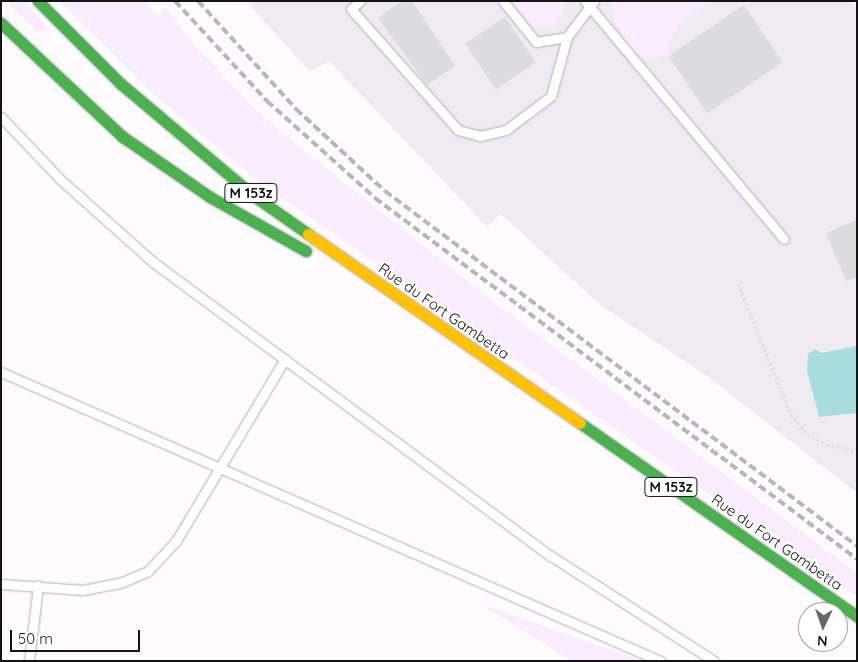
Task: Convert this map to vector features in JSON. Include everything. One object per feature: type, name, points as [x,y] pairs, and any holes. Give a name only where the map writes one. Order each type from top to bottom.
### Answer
[{"type":"main road","name":"Rue du Fort Gambetta","points":[[38,1],[120,84],[254,196],[857,616]]},
{"type":"main road","points":[[1,23],[123,137],[210,198],[320,262]]},
{"type":"main road","points":[[404,317],[485,358]]},
{"type":"lane","points":[[344,1],[458,130],[480,136],[506,130],[551,96],[567,37],[589,3],[784,240]]},
{"type":"lane","points":[[351,9],[360,1]]},
{"type":"lane","points":[[503,1],[536,42],[567,37]]},
{"type":"lane","points":[[1,117],[116,232],[551,556],[714,661]]},
{"type":"lane","points":[[1,584],[83,590],[120,584],[148,571],[176,541],[217,467],[285,359]]},
{"type":"lane","points":[[1,372],[660,661]]},
{"type":"lane","points":[[29,661],[38,586]]},
{"type":"path","points":[[738,284],[791,415],[808,434],[827,445],[857,451]]},
{"type":"shaded area","points":[[6,1],[25,1],[48,29],[37,32]]},
{"type":"shaded area","points":[[59,1],[145,1],[157,16],[166,7],[189,39],[252,106],[299,147],[502,308],[857,573],[857,597],[262,184],[158,98]]},
{"type":"shaded area","points":[[246,1],[851,1],[857,11],[857,493],[707,376],[599,304],[501,214],[487,227],[329,61],[310,72]]},
{"type":"shaded area","points":[[511,1],[564,1],[563,11],[553,27],[536,29]]},
{"type":"shaded area","points":[[612,1],[704,1],[706,4],[680,24],[666,49],[670,54],[650,61],[632,49],[614,22]]},
{"type":"shaded area","points":[[481,604],[642,661],[572,661]]},
{"type":"water","points":[[857,346],[857,413],[819,417],[807,371],[808,354],[815,349],[821,353]]},
{"type":"building","points":[[402,1],[412,1],[455,66],[427,85],[378,18]]},
{"type":"building","points":[[744,5],[783,62],[707,113],[669,56]]},
{"type":"building","points":[[505,17],[536,63],[496,89],[465,44]]},
{"type":"building","points":[[857,220],[857,277],[846,281],[826,233]]},
{"type":"railway","points":[[175,1],[267,101],[375,198],[857,559]]},
{"type":"railway","points":[[198,1],[296,109],[385,191],[857,546]]},
{"type":"traffic: fast","points":[[38,1],[121,84],[254,196],[308,234]]},
{"type":"traffic: fast","points":[[1,23],[123,137],[210,197],[306,251]]},
{"type":"traffic: fast","points":[[580,423],[857,616]]},
{"type":"traffic: slow","points":[[308,234],[580,423]]}]
